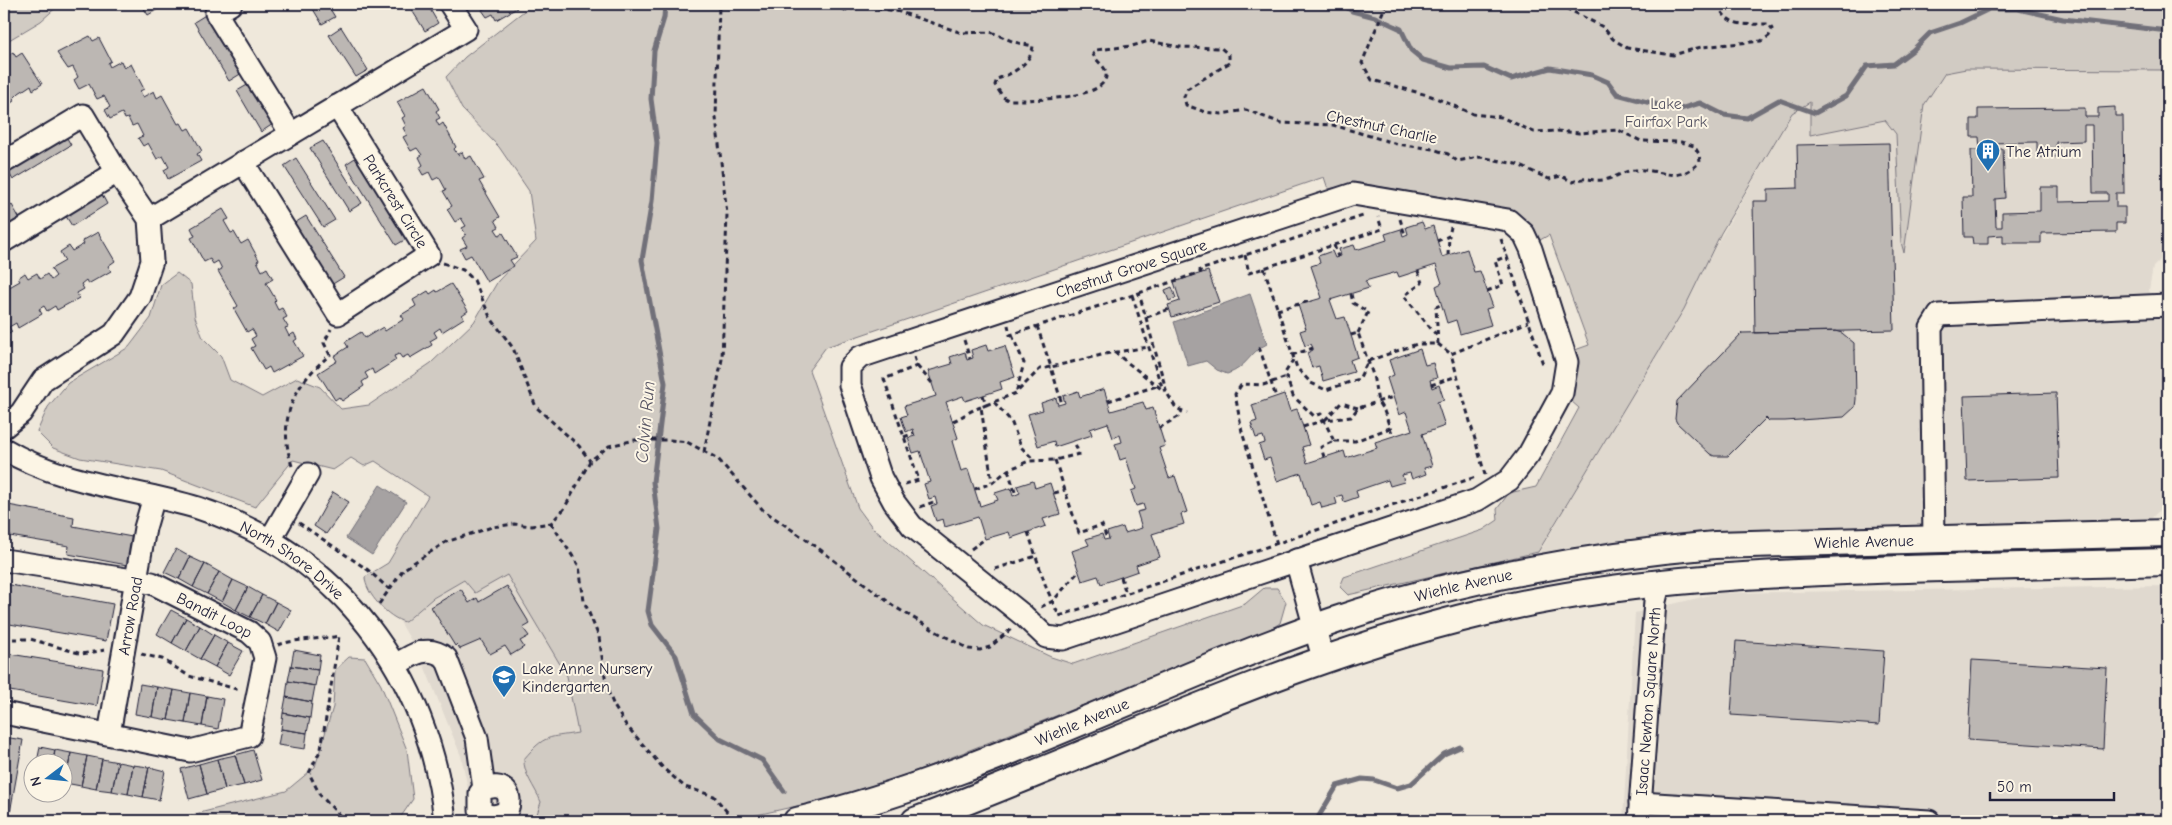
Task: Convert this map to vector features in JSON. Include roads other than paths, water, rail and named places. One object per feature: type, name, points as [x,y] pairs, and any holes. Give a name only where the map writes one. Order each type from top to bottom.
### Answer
[{"type":"main road","name":"Wiehle Avenue","points":[[796,821],[840,811],[909,789],[1315,628],[1414,597],[1498,576],[1657,550],[1715,545],[2168,533]]},
{"type":"main road","name":"Wiehle Avenue","points":[[915,821],[1323,658],[1424,628],[1507,608],[1609,588],[1773,573],[2168,562]]},
{"type":"street","points":[[231,4],[216,13],[291,134]]},
{"type":"street","points":[[149,219],[466,29],[450,4]]},
{"type":"street","name":"Parkcrest Circle","points":[[243,162],[338,314],[429,255],[338,106]]},
{"type":"street","points":[[4,162],[83,116],[117,172],[149,219],[152,261],[140,297],[114,334],[43,380],[21,413],[4,427]]},
{"type":"street","points":[[4,240],[117,172]]},
{"type":"street","name":"Chestnut Grove Square","points":[[1353,194],[1508,220],[1524,234],[1531,249],[1567,362],[1562,393],[1529,454],[1509,480],[1477,500],[1296,560],[1063,639],[1046,637],[1031,612],[912,526],[894,502],[881,478],[850,385],[850,367],[860,357],[1353,194]]},
{"type":"street","points":[[1934,539],[1931,328],[1939,315],[2168,305]]},
{"type":"street","name":"North Shore Drive","points":[[4,449],[42,469],[61,476],[154,497],[221,516],[270,540],[299,559],[344,599],[364,621],[396,665],[426,730],[441,791],[445,821]]},
{"type":"street","points":[[270,540],[308,474]]},
{"type":"street","name":"Arrow Road","points":[[109,734],[135,580],[145,528],[154,497]]},
{"type":"street","name":"Bandit Loop","points":[[4,560],[152,583],[249,632],[260,642],[265,658],[249,736],[190,751],[4,713]]},
{"type":"street","points":[[1296,560],[1323,658]]},
{"type":"street","name":"Isaac Newton Square North","points":[[1640,812],[1655,601],[1660,582]]},
{"type":"street","points":[[396,665],[419,651],[438,652],[446,658],[477,738],[484,788]]},
{"type":"street","points":[[1640,812],[1929,821]]},
{"type":"waterway","name":"Colvin Run","points":[[665,4],[664,18],[654,51],[651,99],[657,143],[652,201],[642,260],[665,383],[653,482],[659,529],[648,611],[652,625],[676,656],[694,714],[720,739],[762,760],[784,791]]},
{"type":"waterway","points":[[1342,4],[1352,11],[1375,17],[1401,29],[1411,50],[1423,60],[1451,68],[1484,67],[1511,79],[1550,68],[1592,75],[1608,82],[1617,94],[1677,110],[1700,103],[1724,115],[1747,118],[1779,100],[1815,113],[1846,96],[1867,66],[1894,64],[1913,50],[1930,33],[1960,23],[1989,9],[2018,9],[2063,19],[2168,31]]},
{"type":"waterway","points":[[1316,821],[1337,786],[1362,779],[1374,780],[1397,788],[1411,784],[1444,754],[1460,747]]},
{"type":"place","name":"The Atrium","points":[[1988,172]]},
{"type":"place","name":"Lake Anne Nursery Kindergarten","points":[[504,698]]},
{"type":"park label","name":"Lake Fairfax Park","points":[[1666,112]]}]
